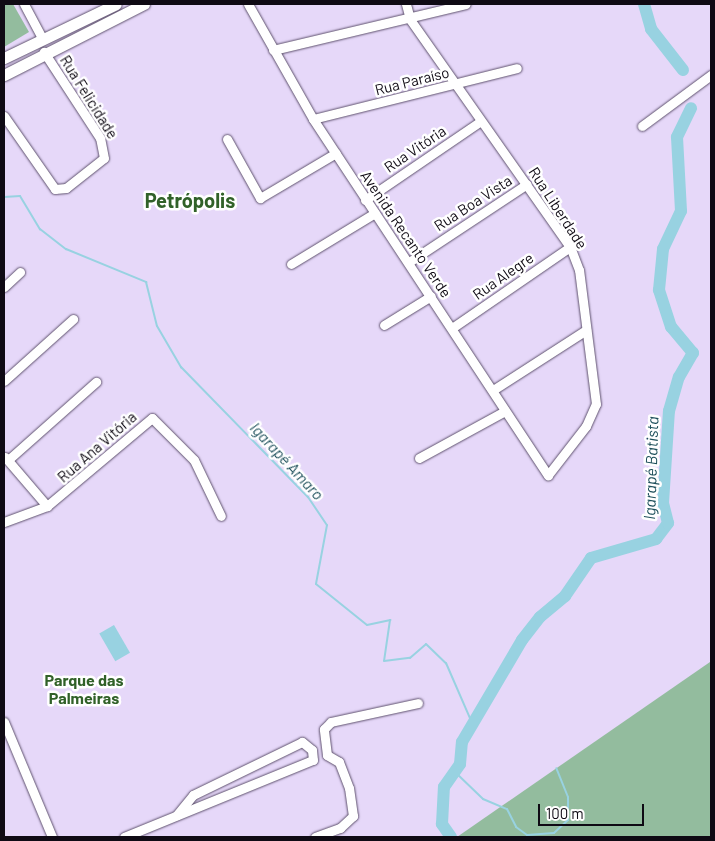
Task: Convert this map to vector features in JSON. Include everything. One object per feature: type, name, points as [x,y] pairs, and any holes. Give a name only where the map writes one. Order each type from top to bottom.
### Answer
[{"type":"main road","points":[[6,63],[43,39],[116,4]]},
{"type":"main road","points":[[4,75],[42,54],[144,4]]},
{"type":"main road","points":[[6,63],[42,54]]},
{"type":"street","points":[[24,4],[43,39]]},
{"type":"street","name":"Avenida Recanto Verde","points":[[248,4],[313,119],[548,475]]},
{"type":"street","name":"Rua Liberdade","points":[[406,4],[410,19],[454,86],[527,184],[570,247],[579,270],[593,414],[548,475]]},
{"type":"street","points":[[273,50],[410,19],[466,4]]},
{"type":"street","name":"Rua Felicidade","points":[[4,116],[55,189],[66,188],[104,158],[100,138],[42,54]]},
{"type":"street","name":"Rua Paraíso","points":[[313,119],[454,86],[517,68]]},
{"type":"street","points":[[642,126],[711,75]]},
{"type":"street","name":"Rua Vitória","points":[[366,200],[481,121]]},
{"type":"street","points":[[227,140],[260,198],[336,153]]},
{"type":"street","name":"Rua Boa Vista","points":[[409,262],[527,184]]},
{"type":"street","points":[[291,264],[375,213]]},
{"type":"street","name":"Rua Alegre","points":[[452,328],[570,247]]},
{"type":"street","points":[[4,287],[20,272]]},
{"type":"street","points":[[384,325],[431,296]]},
{"type":"street","points":[[4,381],[73,319]]},
{"type":"street","points":[[493,390],[586,330]]},
{"type":"street","points":[[48,506],[6,458],[96,382]]},
{"type":"street","points":[[419,458],[505,411]]},
{"type":"street","name":"Rua Ana Vitória","points":[[4,522],[48,506],[152,418],[194,460],[221,516]]},
{"type":"street","points":[[315,837],[340,828],[353,816],[348,788],[339,762],[327,755],[324,730],[331,722],[418,703]]},
{"type":"street","points":[[4,722],[52,837]]},
{"type":"street","points":[[124,837],[313,760],[312,750],[302,742],[192,795],[177,815]]},
{"type":"shaded area","points":[[4,4],[13,4],[29,32],[4,47]]},
{"type":"shaded area","points":[[114,625],[130,653],[115,661],[99,634]]},
{"type":"shaded area","points":[[710,662],[711,837],[457,837]]},
{"type":"waterway","name":"Igarapé Batista","points":[[644,4],[651,29],[683,70]]},
{"type":"waterway","name":"Igarapé Batista","points":[[451,837],[442,824],[444,787],[460,764],[462,742],[522,640],[540,617],[565,596],[591,558],[656,539],[668,523],[663,503],[669,411],[679,377],[693,353],[671,327],[659,290],[663,249],[681,211],[677,137],[691,108]]},
{"type":"waterway","name":"Igarapé Amaro","points":[[4,197],[20,196],[40,229],[66,249],[146,282],[157,326],[181,367],[308,497],[327,525],[316,584],[367,625],[390,620],[384,661],[410,658],[426,644],[446,663],[473,725]]},
{"type":"waterway","points":[[455,772],[483,799],[507,809],[516,827],[527,835],[554,833],[568,820],[568,797],[556,768]]},
{"type":"district","name":"Petrópolis","points":[[190,200]]},
{"type":"district","name":"Parque das Palmeiras","points":[[84,689]]}]
